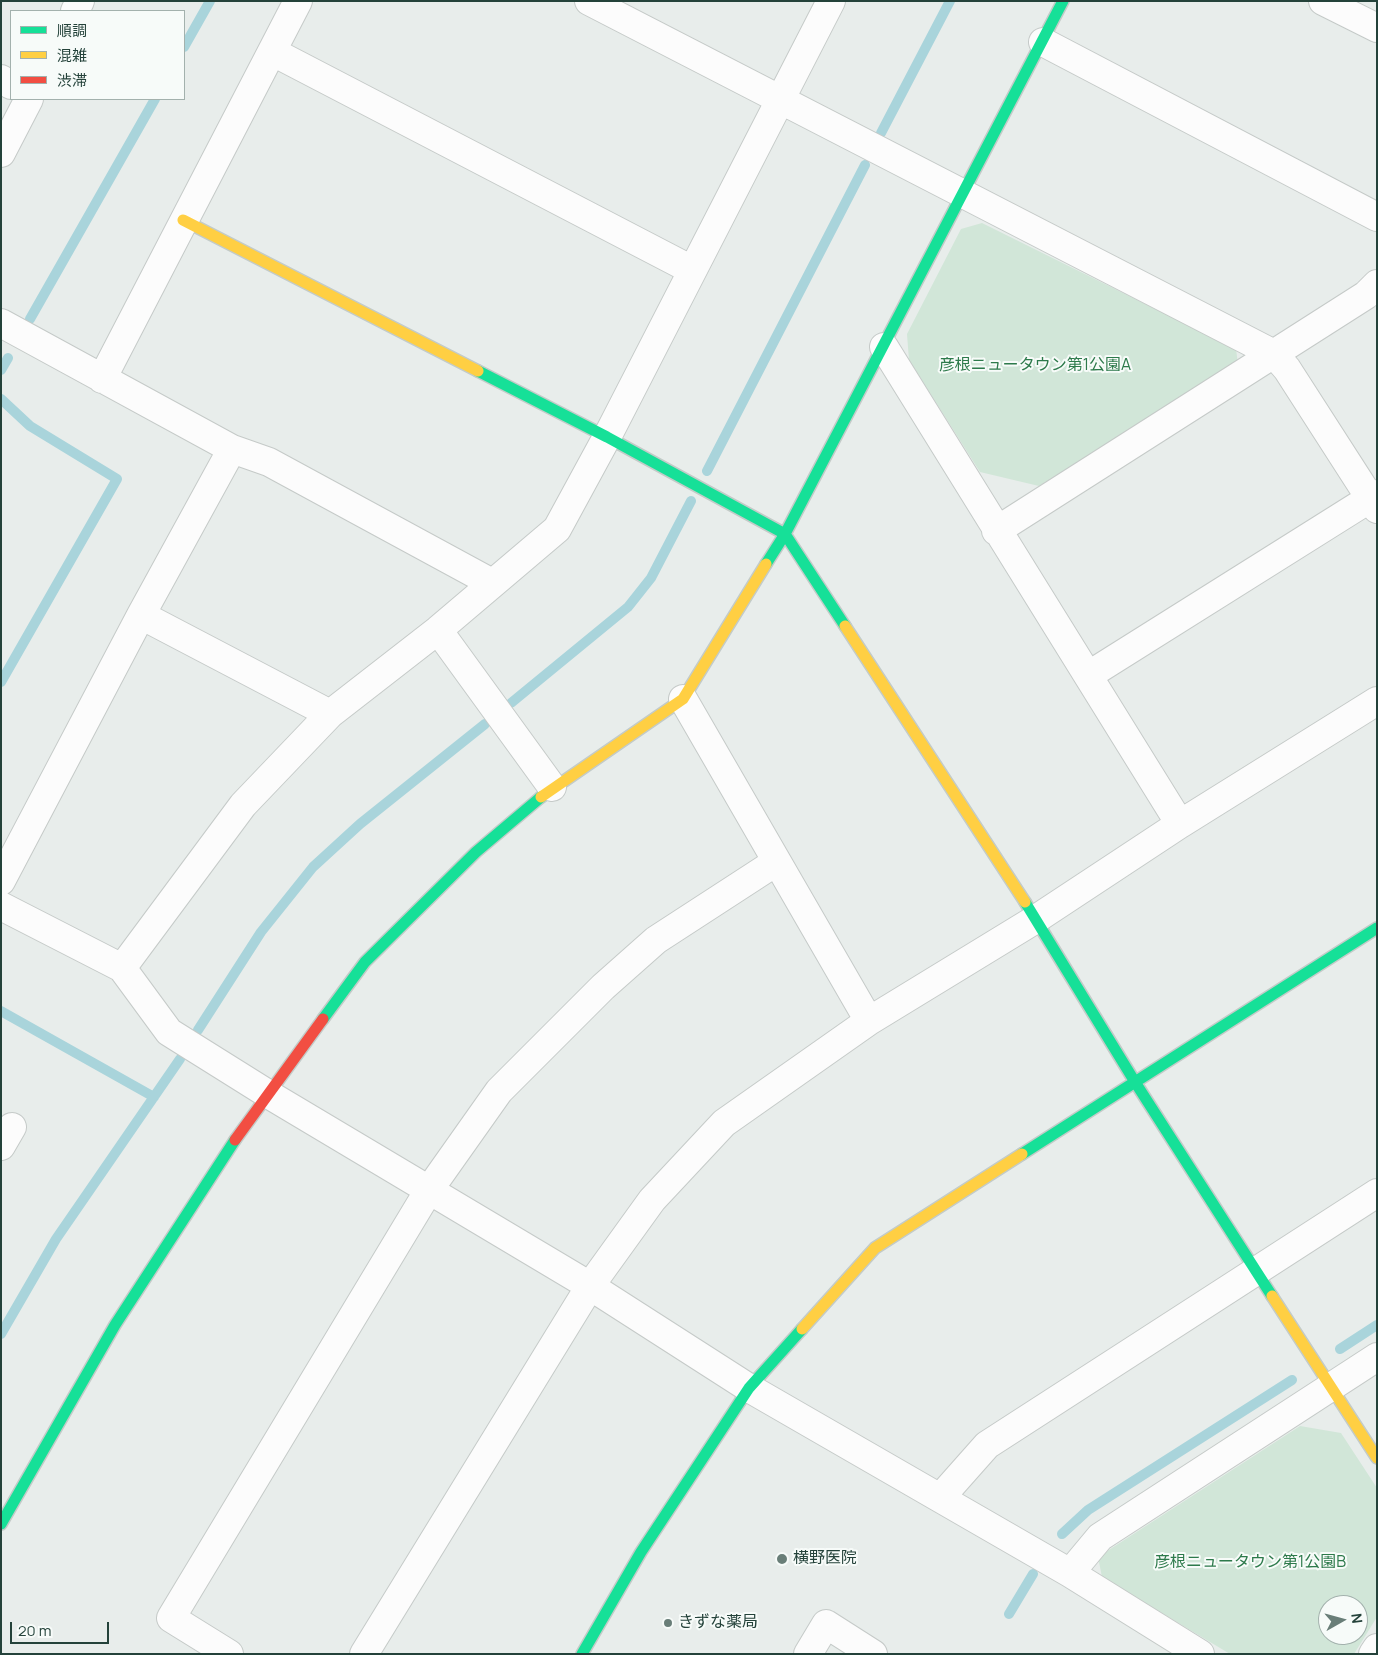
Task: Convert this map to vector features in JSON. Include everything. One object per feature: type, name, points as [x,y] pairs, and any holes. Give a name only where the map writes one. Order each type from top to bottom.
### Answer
[{"type":"street","points":[[102,379],[298,1]]},
{"type":"street","points":[[588,1],[1274,354],[1287,369],[1375,501],[1089,675]]},
{"type":"street","points":[[122,968],[243,805],[330,714],[438,630],[557,528],[607,437],[831,1]]},
{"type":"street","points":[[1,1524],[115,1325],[244,1127],[365,962],[476,852],[552,787],[683,699],[785,534],[1063,1]]},
{"type":"street","points":[[1324,1],[1377,28]]},
{"type":"street","points":[[1043,42],[1377,217]]},
{"type":"street","points":[[273,52],[692,270]]},
{"type":"street","points":[[1,153],[28,100]]},
{"type":"street","points":[[183,220],[607,437],[785,534],[1036,919],[1135,1082],[1377,1458]]},
{"type":"street","points":[[996,531],[1366,295],[1377,284]]},
{"type":"street","points":[[1,323],[232,449],[270,462],[492,583]]},
{"type":"street","points":[[884,347],[996,531],[1089,675],[1180,824]]},
{"type":"street","points":[[1,881],[141,615],[232,449]]},
{"type":"street","points":[[141,615],[330,714]]},
{"type":"street","points":[[438,630],[552,787]]},
{"type":"street","points":[[683,699],[870,1021]]},
{"type":"street","points":[[364,1654],[590,1286],[652,1200],[724,1124],[870,1021],[1036,919],[1180,824],[1377,701]]},
{"type":"street","points":[[229,1654],[171,1618],[429,1190],[499,1091],[603,987],[656,940],[776,862]]},
{"type":"street","points":[[1,906],[122,968],[168,1032],[268,1094],[590,1286],[749,1388],[1070,1573],[1200,1654]]},
{"type":"street","points":[[582,1654],[641,1552],[749,1388],[875,1248],[1377,928]]},
{"type":"street","points":[[940,1498],[987,1445],[1377,1193]]},
{"type":"street","points":[[1070,1573],[1100,1537],[1377,1356]]},
{"type":"street","points":[[808,1654],[826,1624],[873,1654]]},
{"type":"street","points":[[1373,1654],[1377,1648]]},
{"type":"green space","name":"彦根ニュータウン第1公園A","points":[[982,223],[1236,349],[1238,364],[1039,486],[980,472],[909,360],[907,334],[961,229]]},
{"type":"green space","name":"彦根ニュータウン第1公園B","points":[[1300,1426],[1341,1433],[1377,1488],[1377,1617],[1368,1631],[1368,1595],[1318,1595],[1318,1645],[1360,1645],[1354,1654],[1230,1654],[1102,1577],[1098,1557]]},
{"type":"waterway","points":[[185,45],[210,1]]},
{"type":"waterway","points":[[881,133],[950,1]]},
{"type":"waterway","points":[[30,319],[154,100]]},
{"type":"waterway","points":[[707,471],[865,165]]},
{"type":"waterway","points":[[1,370],[8,358]]},
{"type":"waterway","points":[[1,399],[30,426],[117,479],[1,682]]},
{"type":"waterway","points":[[511,703],[628,607],[651,578],[691,501]]},
{"type":"waterway","points":[[198,1030],[261,932],[313,867],[360,824],[485,724]]},
{"type":"waterway","points":[[1,1011],[154,1097]]},
{"type":"waterway","points":[[1,1334],[56,1239],[180,1059]]},
{"type":"waterway","points":[[1340,1349],[1377,1325]]},
{"type":"waterway","points":[[1062,1534],[1088,1510],[1292,1380]]},
{"type":"waterway","points":[[1009,1614],[1033,1574]]},
{"type":"traffic: fast","points":[[766,564],[785,534],[1063,1]]},
{"type":"traffic: fast","points":[[478,371],[607,437],[785,534],[845,626]]},
{"type":"traffic: fast","points":[[323,1019],[365,962],[476,852],[541,797]]},
{"type":"traffic: fast","points":[[1025,902],[1135,1082],[1272,1296]]},
{"type":"traffic: fast","points":[[1022,1154],[1377,928]]},
{"type":"traffic: fast","points":[[1,1524],[115,1325],[235,1140]]},
{"type":"traffic: fast","points":[[582,1654],[641,1552],[749,1388],[802,1329]]},
{"type":"traffic: slow","points":[[183,220],[478,371]]},
{"type":"traffic: slow","points":[[541,797],[683,699],[766,564]]},
{"type":"traffic: slow","points":[[845,626],[1025,902]]},
{"type":"traffic: slow","points":[[802,1329],[875,1248],[1022,1154]]},
{"type":"traffic: slow","points":[[1272,1296],[1377,1458]]},
{"type":"traffic: jam","points":[[235,1140],[323,1019]]},
{"type":"place","name":"横野医院","points":[[782,1559]]},
{"type":"place","name":"きずな薬局","points":[[668,1623]]}]
